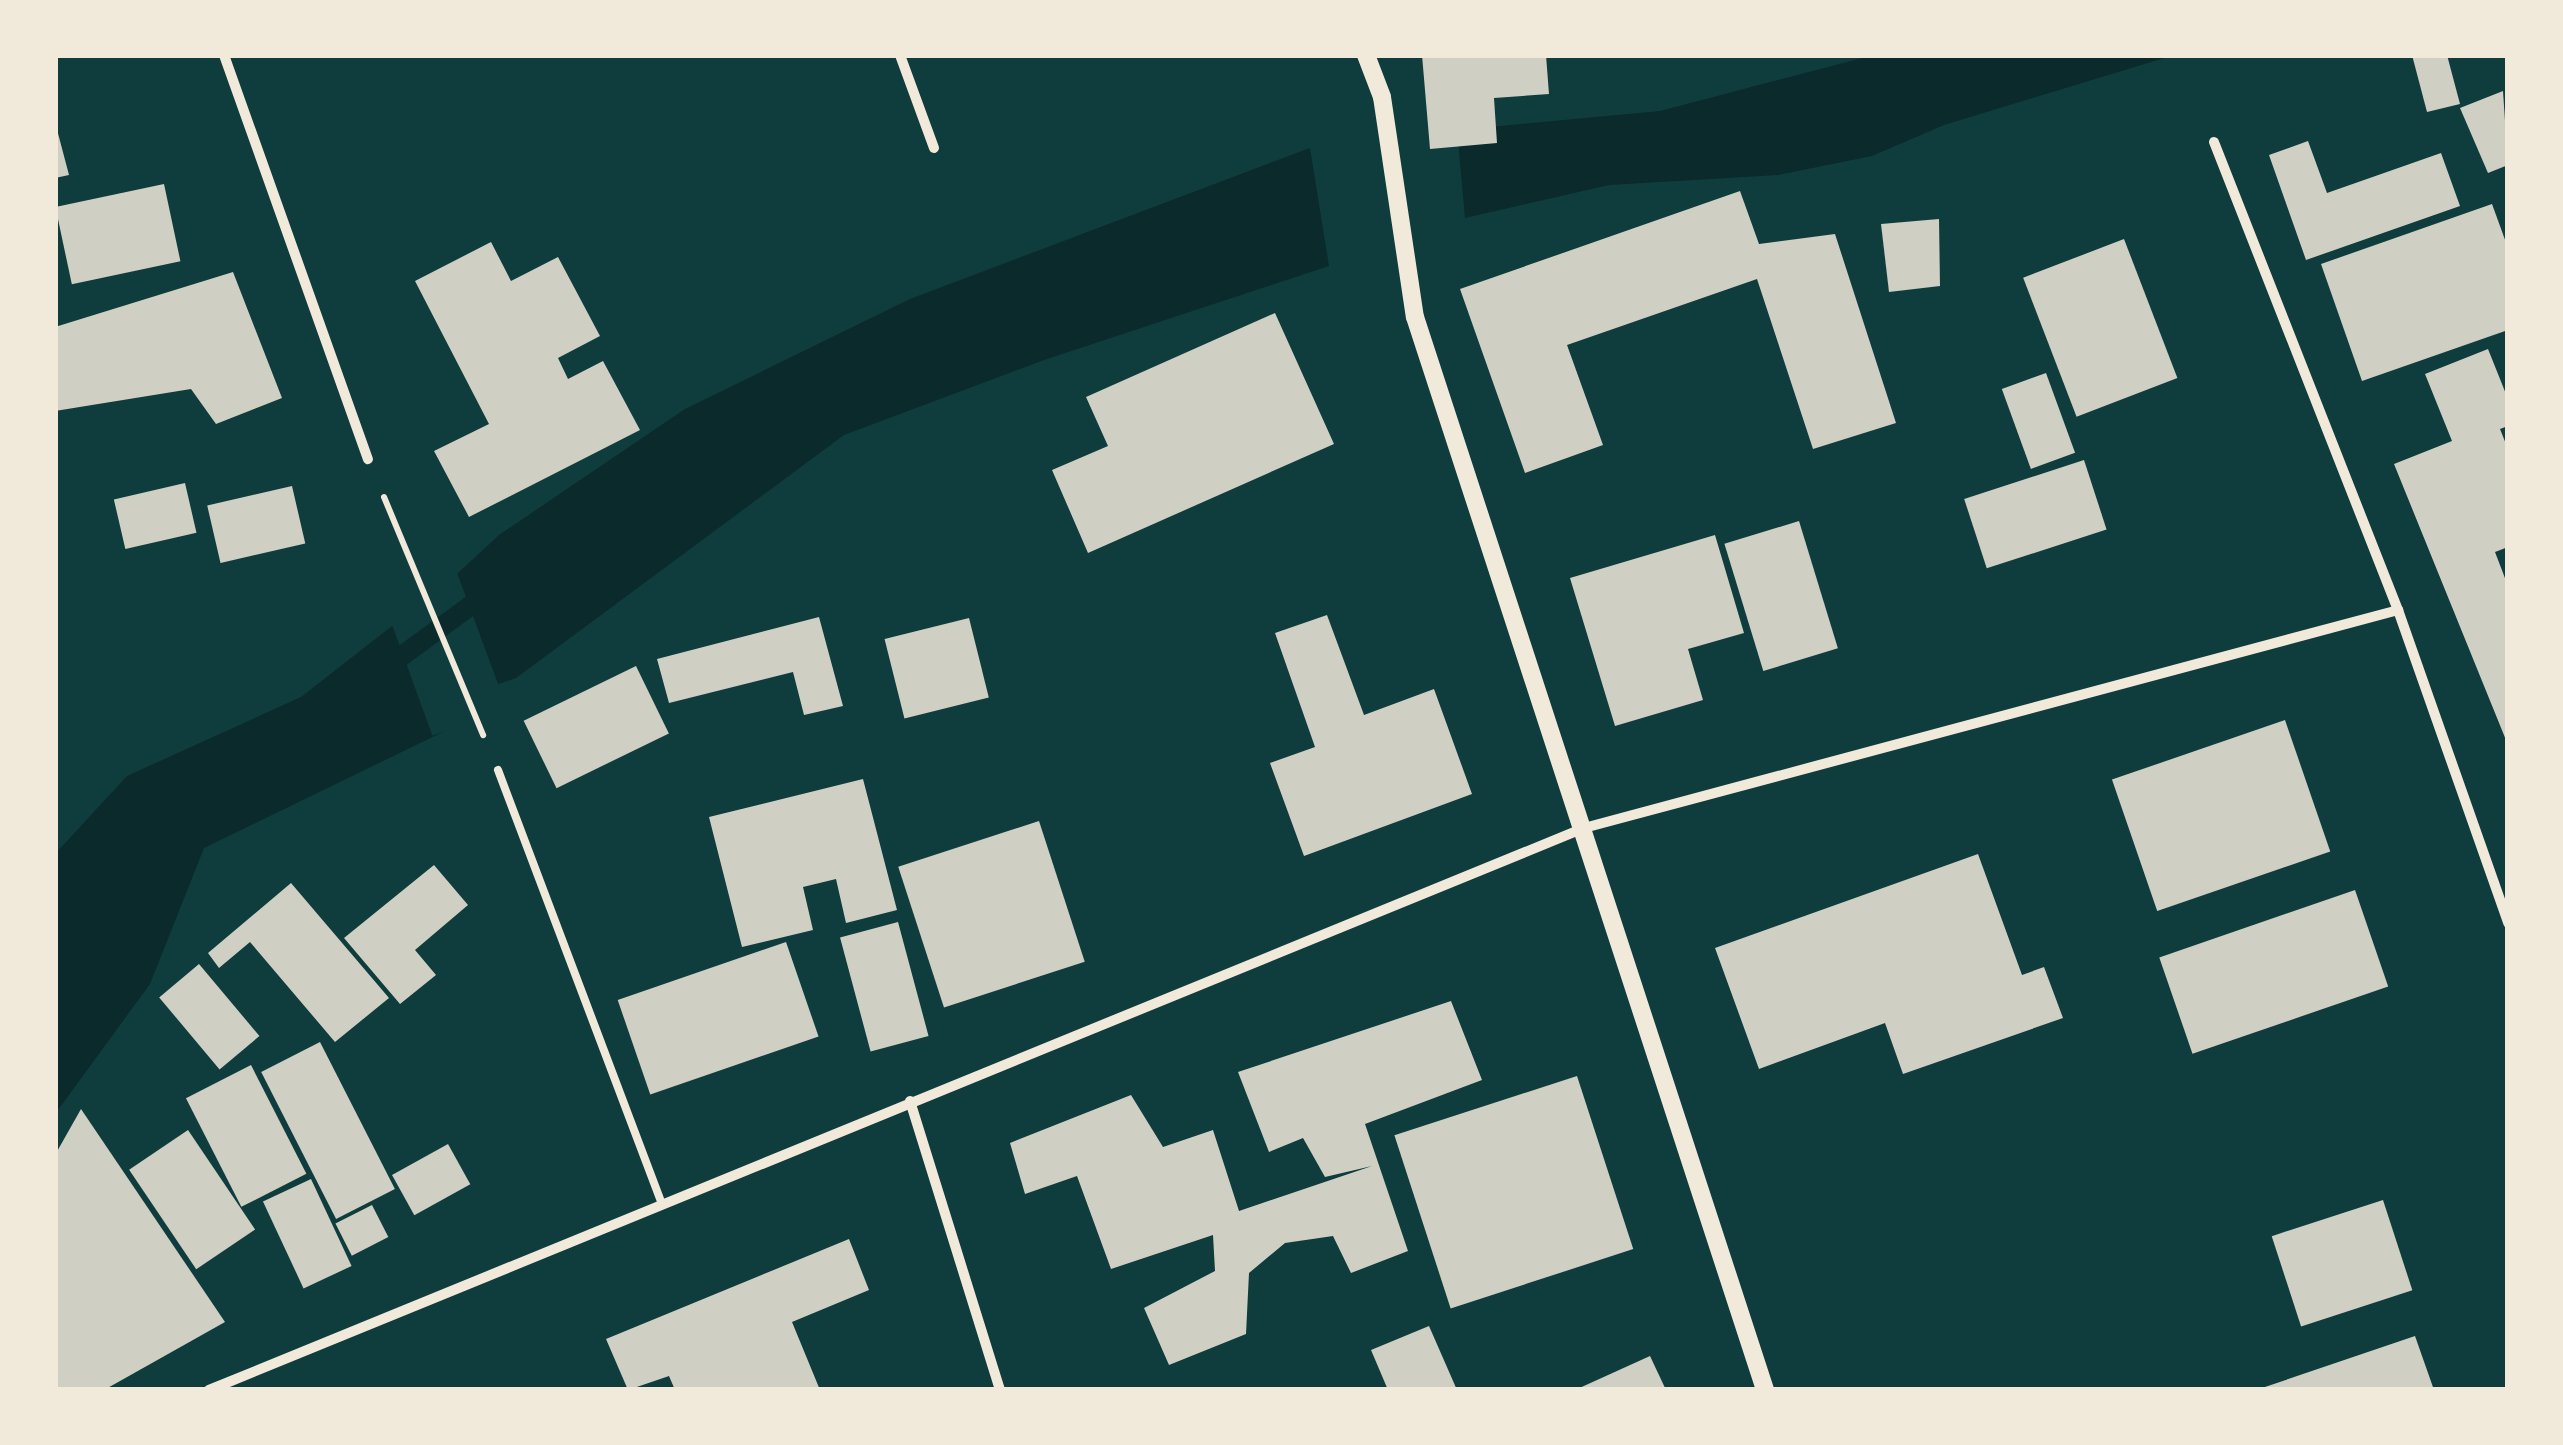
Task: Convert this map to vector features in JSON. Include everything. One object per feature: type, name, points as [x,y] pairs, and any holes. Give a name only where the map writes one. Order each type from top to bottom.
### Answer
[{"type":"street","points":[[224,55],[368,459]]},
{"type":"street","points":[[900,55],[934,148]]},
{"type":"street","points":[[1366,55],[1382,97],[1416,317],[1765,1390]]},
{"type":"street","points":[[2214,142],[2398,610],[2508,924]]},
{"type":"street","points":[[208,1390],[240,1385],[910,1101],[1584,828],[2398,610]]},
{"type":"street","points":[[910,1101],[1000,1390]]},
{"type":"lane","points":[[498,770],[662,1204]]},
{"type":"path","points":[[368,459],[476,716]]},
{"type":"water","points":[[1874,55],[2174,55],[1944,125],[1872,156],[1778,175],[1609,185],[1465,218],[1457,130],[1660,111]]},
{"type":"water","points":[[1310,148],[1329,266],[1047,359],[844,435],[516,678],[490,687],[445,585],[499,535],[685,409],[910,299]]},
{"type":"water","points":[[410,612],[449,729],[204,848],[150,984],[55,1114],[55,854],[127,776],[301,697]]},
{"type":"pier","points":[[456,570],[500,689],[486,689],[441,587]]},
{"type":"pier","points":[[409,607],[453,728],[432,736],[388,615]]},
{"type":"building","points":[[1422,55],[1546,55],[1549,94],[1494,98],[1497,143],[1430,149]]},
{"type":"building","points":[[2412,55],[2447,55],[2460,104],[2427,112]]},
{"type":"building","points":[[2503,91],[2508,165],[2488,173],[2460,108]]},
{"type":"building","points":[[55,122],[69,175],[55,178]]},
{"type":"building","points":[[2308,141],[2327,193],[2441,153],[2460,206],[2306,260],[2269,155]]},
{"type":"building","points":[[164,184],[180,261],[72,284],[55,207]]},
{"type":"building","points":[[1740,191],[1759,244],[1835,234],[1896,423],[1813,449],[1757,279],[1567,345],[1603,445],[1525,473],[1460,289]]},
{"type":"building","points":[[2492,204],[2508,248],[2508,330],[2362,381],[2321,264]]},
{"type":"building","points":[[1939,219],[1940,286],[1889,292],[1881,224]]},
{"type":"building","points":[[2124,239],[2177,378],[2077,417],[2023,278]]},
{"type":"building","points":[[491,242],[511,281],[558,257],[600,336],[558,358],[568,379],[603,361],[640,430],[469,517],[434,451],[489,424],[415,281]]},
{"type":"building","points":[[233,272],[282,398],[216,424],[191,389],[55,411],[55,327]]},
{"type":"building","points":[[1275,313],[1334,444],[1088,553],[1052,470],[1108,446],[1086,397]]},
{"type":"building","points":[[2488,349],[2508,399],[2508,426],[2500,429],[2508,449],[2508,547],[2495,552],[2508,586],[2508,745],[2394,464],[2452,441],[2425,374]]},
{"type":"building","points":[[2046,373],[2075,453],[2031,469],[2002,389]]},
{"type":"building","points":[[2084,460],[2107,529],[1987,568],[1964,499]]},
{"type":"building","points":[[185,483],[196,533],[125,549],[114,499]]},
{"type":"building","points":[[292,486],[305,543],[221,563],[207,506]]},
{"type":"building","points":[[1799,521],[1838,648],[1763,671],[1724,544]]},
{"type":"building","points":[[1715,535],[1744,633],[1688,649],[1703,700],[1615,726],[1570,578]]},
{"type":"building","points":[[1327,615],[1364,715],[1434,689],[1472,794],[1304,856],[1270,763],[1315,747],[1275,633]]},
{"type":"building","points":[[819,617],[843,706],[804,715],[793,672],[669,703],[657,659]]},
{"type":"building","points":[[969,618],[989,698],[904,719],[885,639]]},
{"type":"building","points":[[636,666],[669,733],[557,788],[524,721]]},
{"type":"building","points":[[2285,720],[2330,851],[2157,911],[2112,780]]},
{"type":"building","points":[[863,779],[897,910],[846,923],[836,879],[803,887],[813,930],[742,947],[709,817]]},
{"type":"building","points":[[1039,821],[1085,962],[944,1007],[898,867]]},
{"type":"building","points":[[1978,854],[2022,975],[2044,967],[2063,1018],[1903,1074],[1885,1023],[1759,1069],[1715,948]]},
{"type":"building","points":[[434,865],[468,905],[415,950],[436,975],[400,1004],[344,938]]},
{"type":"building","points":[[291,883],[389,998],[335,1042],[250,942],[219,968],[208,953]]},
{"type":"building","points":[[2355,890],[2388,986],[2192,1054],[2159,957]]},
{"type":"building","points":[[898,922],[929,1036],[871,1052],[840,938]]},
{"type":"building","points":[[786,942],[819,1037],[650,1095],[618,1000]]},
{"type":"building","points":[[199,964],[259,1036],[220,1069],[159,997]]},
{"type":"building","points":[[1451,1001],[1482,1080],[1365,1124],[1408,1251],[1351,1273],[1333,1236],[1285,1243],[1249,1273],[1246,1334],[1169,1365],[1144,1308],[1215,1271],[1213,1235],[1111,1269],[1077,1176],[1025,1194],[1010,1143],[1131,1095],[1163,1147],[1213,1130],[1239,1211],[1372,1166],[1325,1177],[1303,1138],[1269,1152],[1238,1072]]},
{"type":"building","points":[[320,1042],[395,1189],[336,1219],[261,1072]]},
{"type":"building","points":[[251,1065],[306,1174],[241,1207],[186,1098]]},
{"type":"building","points":[[1577,1076],[1633,1249],[1451,1308],[1394,1135]]},
{"type":"building","points":[[81,1109],[225,1322],[104,1390],[55,1390],[55,1155]]},
{"type":"building","points":[[188,1130],[255,1229],[196,1269],[129,1170]]},
{"type":"building","points":[[448,1144],[470,1184],[414,1215],[392,1175]]},
{"type":"building","points":[[311,1179],[352,1266],[304,1288],[263,1201]]},
{"type":"building","points":[[2383,1200],[2412,1290],[2301,1327],[2272,1236]]},
{"type":"building","points":[[372,1205],[388,1237],[352,1256],[335,1224]]},
{"type":"building","points":[[849,1239],[869,1290],[792,1322],[820,1390],[675,1390],[669,1376],[628,1390],[606,1339]]},
{"type":"building","points":[[1429,1326],[1457,1390],[1388,1390],[1371,1350]]},
{"type":"building","points":[[2415,1336],[2434,1390],[2259,1390],[2259,1389]]},
{"type":"building","points":[[1650,1356],[1666,1390],[1575,1390]]},
{"type":"waterway","points":[[399,658],[481,598]]}]
